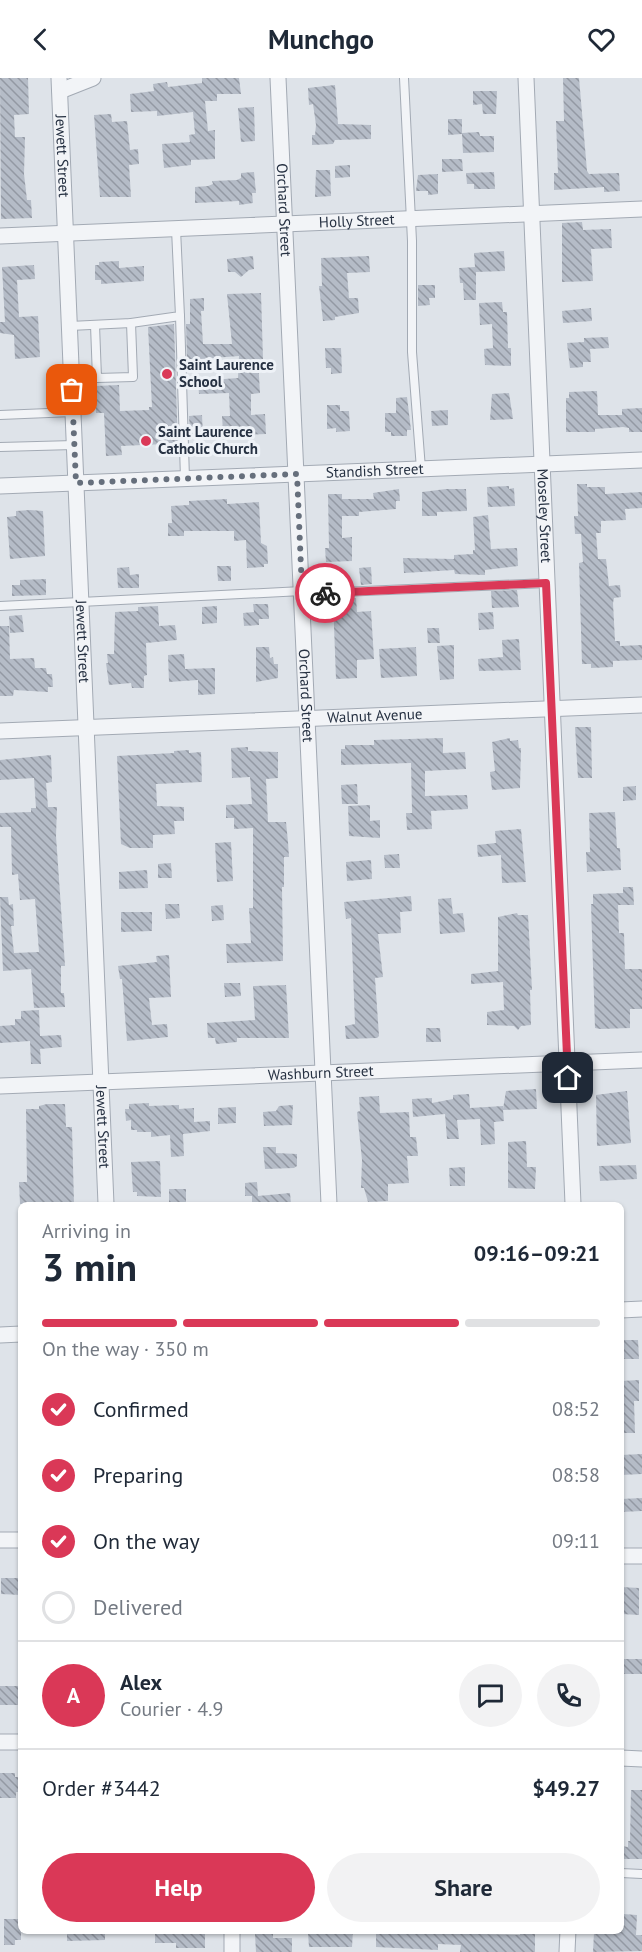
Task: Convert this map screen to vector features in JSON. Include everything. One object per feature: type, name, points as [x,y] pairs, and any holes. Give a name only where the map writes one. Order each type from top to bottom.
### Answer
[{"type":"street","points":[[60,85],[93,78]]},
{"type":"street","name":"Orchard Street","points":[[278,78],[329,1202]]},
{"type":"street","name":"Moseley Street","points":[[526,78],[573,1202]]},
{"type":"street","name":"Jewett Street","points":[[60,85],[106,1202]]},
{"type":"street","name":"Holly Street","points":[[0,236],[642,209]]},
{"type":"street","name":"Standish Street","points":[[0,486],[642,460]]},
{"type":"street","name":"Walnut Avenue","points":[[0,731],[642,705]]},
{"type":"street","name":"Washburn Street","points":[[0,1086],[642,1060]]},
{"type":"street","points":[[624,1310],[642,1309]]},
{"type":"street","points":[[0,1335],[18,1334]]},
{"type":"street","points":[[0,1540],[18,1540]]},
{"type":"street","points":[[624,1556],[642,1556]]},
{"type":"street","points":[[0,1742],[18,1742]]},
{"type":"street","points":[[624,1758],[642,1759]]},
{"type":"street","points":[[232,1934],[232,1952]]},
{"type":"street","points":[[567,1952],[568,1934]]},
{"type":"lane","points":[[404,78],[410,219],[412,352],[421,469]]},
{"type":"lane","points":[[176,229],[185,479]]},
{"type":"lane","points":[[70,326],[130,323],[180,316]]},
{"type":"lane","points":[[94,325],[97,378],[133,376],[130,323]]},
{"type":"lane","points":[[0,415],[73,412]]},
{"type":"lane","points":[[0,447],[74,445]]},
{"type":"lane","points":[[0,606],[81,600],[546,583]]},
{"type":"lane","points":[[624,1873],[642,1874]]},
{"type":"building","points":[[0,78],[28,78],[29,114],[14,115],[15,137],[25,137],[24,174],[27,200],[31,200],[32,218],[1,219]]},
{"type":"building","points":[[202,78],[239,78],[241,94],[217,94],[217,101],[205,101],[208,131],[215,130],[215,159],[191,160],[191,165],[164,168],[162,144],[190,142],[189,135],[195,134],[193,112],[157,116],[157,111],[131,112],[130,94],[154,91],[153,84],[167,82],[168,87],[202,83]]},
{"type":"building","points":[[563,78],[579,78],[587,171],[589,174],[619,173],[620,191],[604,192],[604,187],[554,190],[554,173],[558,173],[556,121],[564,121]]},
{"type":"building","points":[[335,85],[338,124],[371,125],[371,139],[335,140],[333,144],[312,145],[312,135],[315,135],[316,125],[313,104],[309,105],[308,88]]},
{"type":"building","points":[[473,91],[497,91],[496,114],[483,114],[482,104],[473,105]]},
{"type":"building","points":[[254,107],[255,141],[241,142],[238,108]]},
{"type":"building","points":[[111,114],[112,122],[127,121],[130,150],[138,149],[139,164],[129,165],[131,197],[100,197],[94,115]]},
{"type":"building","points":[[448,119],[462,119],[462,133],[479,132],[480,136],[494,136],[494,152],[463,153],[462,134],[448,135]]},
{"type":"building","points":[[442,159],[462,159],[463,171],[442,172]]},
{"type":"building","points":[[350,165],[350,177],[335,178],[335,166]]},
{"type":"building","points":[[316,170],[330,170],[331,196],[315,197]]},
{"type":"building","points":[[254,172],[256,193],[252,193],[253,203],[239,205],[239,201],[195,203],[195,187],[208,186],[213,184],[212,181],[237,180],[241,178],[241,173]]},
{"type":"building","points":[[494,172],[495,189],[474,189],[474,184],[467,184],[466,173]]},
{"type":"building","points":[[438,174],[438,194],[428,195],[428,191],[416,191],[418,175]]},
{"type":"building","points":[[582,222],[583,230],[611,229],[612,248],[591,249],[593,281],[562,282],[562,223]]},
{"type":"building","points":[[504,251],[505,271],[476,272],[476,300],[464,300],[459,268],[475,267],[474,253]]},
{"type":"building","points":[[253,256],[254,269],[241,277],[235,272],[228,272],[227,259]]},
{"type":"building","points":[[369,256],[370,272],[347,273],[349,298],[358,298],[359,313],[323,321],[319,286],[322,286],[321,258]]},
{"type":"building","points":[[119,261],[119,268],[144,266],[144,281],[101,284],[101,280],[95,280],[95,265],[99,265],[99,262]]},
{"type":"building","points":[[34,265],[35,279],[17,280],[19,317],[38,316],[40,357],[15,359],[14,335],[0,333],[0,322],[5,322],[2,267]]},
{"type":"building","points":[[418,285],[435,285],[435,298],[429,298],[430,305],[418,306]]},
{"type":"building","points":[[261,293],[263,359],[258,359],[260,393],[251,394],[251,415],[265,414],[266,434],[239,435],[239,431],[223,432],[222,416],[230,416],[229,393],[199,394],[198,381],[238,378],[239,356],[187,360],[186,324],[190,324],[190,299],[204,298],[204,311],[201,311],[203,344],[232,344],[227,294]]},
{"type":"building","points":[[502,302],[503,312],[507,312],[511,366],[485,365],[484,349],[493,348],[492,324],[480,325],[479,303]]},
{"type":"building","points":[[591,308],[592,321],[563,323],[562,311]]},
{"type":"building","points":[[174,324],[178,449],[165,450],[165,444],[121,446],[122,455],[106,456],[104,413],[96,413],[95,386],[119,385],[120,411],[149,410],[149,407],[152,407],[148,327]]},
{"type":"building","points":[[608,337],[609,348],[590,349],[591,362],[583,362],[583,367],[570,368],[567,343],[584,342],[584,338]]},
{"type":"building","points":[[325,348],[341,348],[342,373],[331,374],[331,368],[326,368]]},
{"type":"building","points":[[597,391],[598,415],[622,415],[622,409],[642,408],[642,432],[629,432],[629,428],[623,427],[595,429],[595,432],[566,432],[566,398],[569,398],[569,392]]},
{"type":"building","points":[[509,393],[513,419],[490,420],[492,394]]},
{"type":"building","points":[[407,397],[411,430],[407,430],[407,436],[391,436],[391,432],[385,432],[385,413],[396,413],[396,398]]},
{"type":"building","points":[[327,405],[340,405],[340,411],[349,411],[350,431],[336,432],[336,428],[327,429]]},
{"type":"building","points":[[448,410],[448,425],[432,426],[431,411]]},
{"type":"building","points":[[202,415],[203,436],[190,437],[189,416]]},
{"type":"building","points":[[577,484],[587,484],[587,487],[605,487],[605,494],[642,492],[642,508],[625,509],[626,520],[601,521],[601,533],[596,533],[598,559],[606,559],[609,586],[620,585],[621,597],[614,598],[613,603],[615,641],[620,641],[620,646],[642,645],[642,660],[613,661],[613,667],[591,668],[591,664],[582,664],[579,563],[583,562],[581,534],[575,534],[574,516],[578,516]]},
{"type":"building","points":[[509,486],[509,489],[514,488],[515,506],[488,507],[487,487]]},
{"type":"building","points":[[399,489],[400,501],[396,501],[396,509],[359,512],[359,516],[342,516],[342,538],[352,537],[352,561],[326,562],[325,548],[329,548],[328,494],[342,494],[342,499],[374,499],[373,493]]},
{"type":"building","points":[[466,489],[467,511],[437,512],[437,516],[422,516],[422,492]]},
{"type":"building","points":[[227,499],[227,504],[259,502],[261,543],[267,546],[268,564],[264,564],[264,567],[247,568],[246,540],[234,541],[234,531],[184,531],[184,536],[168,536],[168,523],[172,523],[171,506],[189,505],[189,501]]},
{"type":"building","points":[[16,511],[43,511],[45,556],[10,559],[7,517],[16,516]]},
{"type":"building","points":[[488,515],[491,549],[517,548],[518,566],[485,570],[485,575],[455,574],[454,570],[404,573],[403,558],[454,559],[454,555],[473,554],[475,550],[473,517]]},
{"type":"building","points":[[217,566],[231,566],[231,581],[218,581]]},
{"type":"building","points":[[129,567],[130,575],[139,574],[139,588],[118,588],[117,568]]},
{"type":"building","points":[[371,567],[372,584],[361,585],[359,568]]},
{"type":"building","points":[[46,579],[46,595],[12,596],[12,585],[20,585],[20,580]]},
{"type":"building","points":[[517,590],[519,607],[492,608],[491,591]]},
{"type":"building","points":[[356,598],[357,612],[371,611],[374,659],[357,660],[357,678],[336,679],[333,599]]},
{"type":"building","points":[[253,604],[268,604],[269,619],[259,619],[259,625],[244,626],[243,613],[254,612]]},
{"type":"building","points":[[158,606],[159,626],[175,625],[177,640],[146,643],[147,675],[144,676],[144,688],[132,688],[131,683],[109,685],[106,663],[108,663],[107,654],[114,654],[115,612],[138,611],[138,607]]},
{"type":"building","points":[[217,606],[217,623],[202,624],[202,607]]},
{"type":"building","points":[[493,612],[494,629],[479,630],[478,613]]},
{"type":"building","points":[[22,615],[24,632],[10,633],[9,616]]},
{"type":"building","points":[[0,626],[9,626],[10,659],[34,658],[35,668],[46,668],[47,674],[52,674],[53,687],[48,687],[48,692],[14,690],[13,696],[0,696]]},
{"type":"building","points":[[427,628],[439,628],[440,643],[428,643]]},
{"type":"building","points":[[519,639],[521,670],[479,671],[478,659],[503,657],[502,640]]},
{"type":"building","points":[[454,645],[454,679],[440,680],[437,646]]},
{"type":"building","points":[[256,647],[269,647],[270,658],[273,657],[274,664],[278,664],[278,678],[256,682]]},
{"type":"building","points":[[416,647],[417,676],[381,678],[379,649]]},
{"type":"building","points":[[184,654],[185,669],[215,668],[215,694],[198,695],[198,680],[169,682],[168,655]]},
{"type":"building","points":[[575,727],[591,727],[592,778],[578,778]]},
{"type":"building","points":[[443,738],[443,753],[465,752],[466,769],[425,771],[425,796],[467,795],[468,809],[431,811],[432,829],[407,830],[406,813],[412,813],[411,763],[341,765],[341,749],[345,749],[345,745],[374,745],[374,740]]},
{"type":"building","points":[[510,738],[510,741],[518,740],[519,748],[521,748],[520,788],[492,790],[490,772],[495,771],[492,742]]},
{"type":"building","points":[[248,747],[248,751],[278,752],[278,778],[266,779],[268,822],[286,822],[288,842],[289,857],[284,857],[284,887],[282,887],[283,961],[227,963],[226,944],[251,943],[249,908],[253,908],[253,828],[234,829],[234,818],[226,818],[226,805],[252,804],[250,777],[232,778],[231,748]]},
{"type":"building","points":[[189,750],[189,753],[201,752],[202,782],[156,784],[157,806],[184,807],[184,821],[174,821],[175,834],[153,835],[153,848],[130,848],[121,844],[117,756]]},
{"type":"building","points":[[51,755],[52,782],[46,783],[48,807],[57,807],[56,836],[65,966],[61,966],[61,993],[64,993],[65,1007],[34,1008],[31,969],[3,971],[0,897],[8,897],[9,905],[13,904],[14,926],[11,926],[14,953],[39,952],[35,899],[20,900],[18,874],[12,875],[11,827],[0,827],[0,813],[31,812],[31,808],[36,808],[34,778],[0,780],[0,760]]},
{"type":"building","points":[[357,784],[358,804],[342,804],[341,785]]},
{"type":"building","points":[[636,786],[636,800],[623,801],[623,787]]},
{"type":"building","points":[[370,805],[370,821],[380,820],[380,838],[349,836],[348,806]]},
{"type":"building","points":[[615,812],[621,870],[587,872],[586,852],[590,852],[589,813]]},
{"type":"building","points":[[521,829],[526,882],[502,883],[501,855],[478,857],[477,845],[496,843],[495,831]]},
{"type":"building","points":[[231,842],[233,881],[217,882],[215,843]]},
{"type":"building","points":[[399,854],[400,868],[385,868],[384,855]]},
{"type":"building","points":[[371,860],[372,879],[347,881],[346,862]]},
{"type":"building","points":[[171,863],[172,878],[158,878],[158,864]]},
{"type":"building","points":[[147,870],[148,888],[119,889],[119,872]]},
{"type":"building","points":[[623,887],[633,887],[634,905],[618,905],[619,933],[624,933],[625,969],[642,969],[642,1009],[630,1009],[630,1028],[600,1029],[595,1028],[591,904],[593,904],[593,894],[623,893]]},
{"type":"building","points":[[411,896],[412,911],[400,912],[401,933],[378,934],[383,977],[375,978],[379,1036],[377,1038],[346,1039],[345,1026],[355,1024],[351,918],[346,919],[344,902]]},
{"type":"building","points":[[451,898],[453,914],[463,913],[465,932],[440,934],[438,899]]},
{"type":"building","points":[[165,904],[179,904],[180,918],[166,919]]},
{"type":"building","points":[[223,905],[224,920],[212,921],[211,906]]},
{"type":"building","points":[[121,912],[152,912],[152,931],[121,932]]},
{"type":"building","points":[[517,913],[528,915],[532,990],[530,990],[531,1025],[521,1026],[518,1030],[514,1026],[487,1025],[487,1012],[504,1010],[503,982],[471,984],[471,974],[498,971],[498,917]]},
{"type":"building","points":[[169,955],[171,997],[149,998],[152,1025],[167,1024],[168,1037],[127,1041],[122,979],[120,979],[118,966],[157,962],[156,956]]},
{"type":"building","points":[[224,983],[240,983],[241,996],[225,997]]},
{"type":"building","points":[[286,985],[289,1038],[237,1038],[237,1042],[216,1044],[215,1038],[208,1038],[207,1023],[255,1020],[253,986]]},
{"type":"building","points":[[39,1010],[40,1036],[61,1035],[62,1047],[40,1049],[41,1064],[31,1064],[30,1041],[0,1043],[0,1026],[15,1025],[15,1019],[21,1019],[21,1011]]},
{"type":"building","points":[[426,1028],[440,1028],[441,1042],[426,1042]]},
{"type":"building","points":[[536,1089],[537,1109],[503,1110],[504,1121],[494,1122],[495,1144],[481,1145],[480,1119],[457,1120],[459,1139],[447,1139],[445,1114],[413,1117],[412,1099],[432,1098],[432,1103],[453,1099],[453,1095],[469,1094],[470,1108],[503,1106],[503,1109],[506,1091]]},
{"type":"building","points":[[627,1091],[631,1143],[597,1146],[596,1095]]},
{"type":"building","points":[[379,1096],[380,1113],[409,1112],[410,1137],[416,1137],[418,1156],[407,1156],[409,1183],[388,1184],[388,1201],[368,1202],[364,1188],[361,1188],[362,1160],[357,1112],[360,1111],[359,1097]]},
{"type":"building","points":[[149,1103],[149,1106],[179,1105],[179,1109],[194,1108],[194,1122],[210,1121],[210,1131],[183,1134],[184,1156],[171,1157],[170,1135],[151,1137],[151,1132],[131,1130],[131,1120],[126,1121],[125,1109],[129,1109],[129,1104]]},
{"type":"building","points":[[65,1104],[66,1127],[72,1127],[74,1202],[20,1202],[19,1182],[27,1182],[26,1109],[39,1109],[39,1106]]},
{"type":"building","points":[[293,1105],[292,1125],[264,1126],[263,1112],[276,1111],[279,1106]]},
{"type":"building","points":[[236,1107],[236,1123],[218,1124],[218,1108]]},
{"type":"building","points":[[526,1141],[527,1167],[536,1167],[535,1189],[508,1188],[508,1142]]},
{"type":"building","points":[[263,1147],[276,1147],[276,1153],[297,1154],[297,1166],[265,1169]]},
{"type":"building","points":[[160,1161],[161,1197],[137,1196],[137,1192],[133,1192],[131,1162]]},
{"type":"building","points":[[636,1165],[637,1179],[600,1181],[599,1166]]},
{"type":"building","points":[[465,1167],[465,1186],[450,1186],[449,1168]]},
{"type":"building","points":[[257,1182],[258,1196],[290,1193],[291,1202],[252,1202],[252,1196],[245,1196],[245,1183]]},
{"type":"building","points":[[169,1189],[186,1189],[186,1202],[169,1202]]},
{"type":"building","points":[[624,1340],[638,1340],[639,1359],[624,1359]]},
{"type":"building","points":[[639,1380],[639,1401],[634,1401],[635,1433],[624,1433],[624,1381]]},
{"type":"building","points":[[642,1454],[642,1474],[624,1475],[624,1455]]},
{"type":"building","points":[[642,1498],[642,1511],[624,1512],[624,1499]]},
{"type":"building","points":[[1,1578],[18,1578],[18,1595],[1,1594]]},
{"type":"building","points":[[624,1587],[639,1588],[639,1615],[624,1614]]},
{"type":"building","points":[[624,1659],[642,1659],[642,1674],[624,1674]]},
{"type":"building","points":[[0,1686],[18,1686],[18,1705],[0,1705]]},
{"type":"building","points":[[0,1773],[15,1773],[15,1777],[18,1777],[16,1798],[0,1798]]},
{"type":"building","points":[[631,1790],[642,1790],[642,1859],[624,1859],[624,1846],[628,1847],[628,1841],[630,1841]]},
{"type":"building","points":[[624,1914],[637,1915],[636,1935],[642,1935],[642,1951],[593,1952],[594,1934],[624,1934]]},
{"type":"building","points":[[4,1919],[18,1919],[18,1934],[21,1934],[21,1940],[15,1940],[15,1945],[4,1945]]},
{"type":"building","points":[[67,1934],[105,1934],[105,1940],[67,1941]]},
{"type":"building","points":[[155,1934],[205,1934],[205,1948],[176,1948],[176,1943],[155,1943]]},
{"type":"building","points":[[255,1934],[273,1934],[273,1938],[292,1938],[292,1952],[256,1952]]},
{"type":"building","points":[[308,1934],[353,1934],[352,1947],[309,1947]]},
{"type":"building","points":[[376,1934],[535,1934],[535,1952],[460,1952],[461,1945],[438,1944],[438,1950],[376,1947]]},
{"type":"way so far","points":[[72,390],[76,483],[297,474],[302,591],[325,593]]},
{"type":"place","name":"Saint Laurence School","points":[[167,374]]},
{"type":"place","name":"Saint Laurence Catholic Church","points":[[146,441]]},
{"type":"route","points":[[325,593],[546,583],[558,897],[568,1078]]}]
